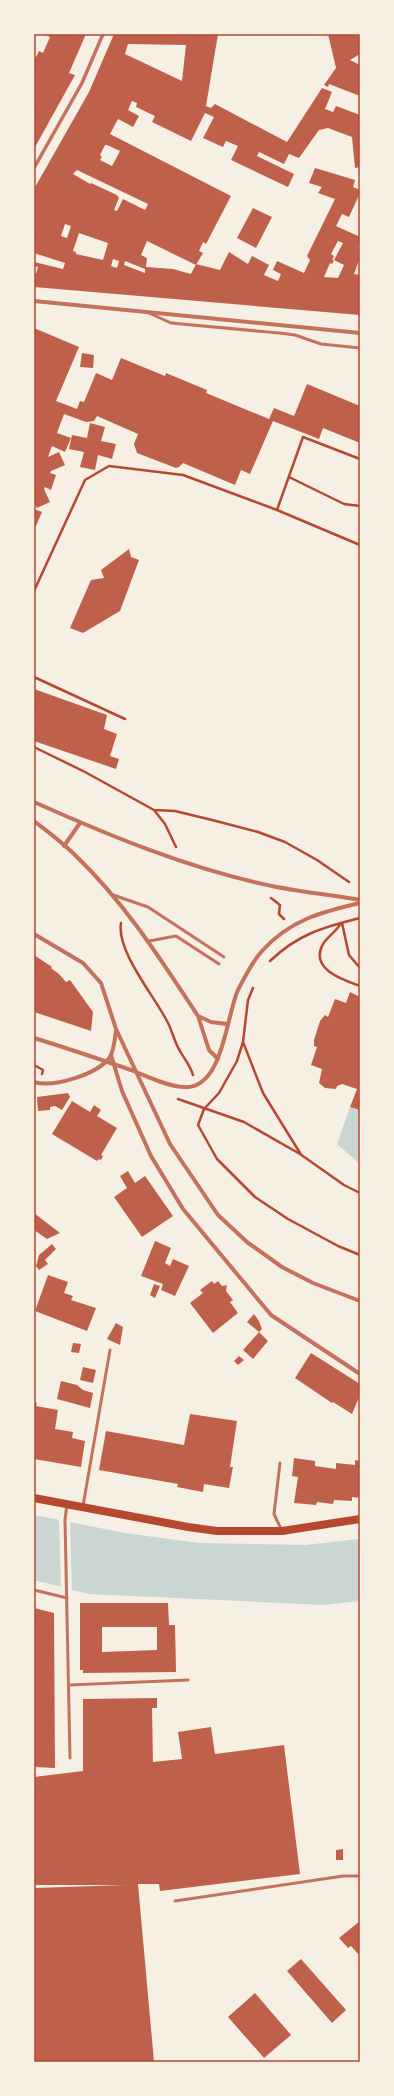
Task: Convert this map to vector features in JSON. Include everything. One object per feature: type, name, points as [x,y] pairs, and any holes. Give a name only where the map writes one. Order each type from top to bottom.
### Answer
[{"type":"main road","points":[[34,1498],[197,1529],[282,1531],[360,1519]]},
{"type":"street","points":[[34,168],[82,82],[103,34]]},
{"type":"street","points":[[34,301],[360,334]]},
{"type":"street","points":[[34,802],[80,823],[182,860],[272,886],[360,900]]},
{"type":"street","points":[[34,821],[76,855],[113,895],[149,941],[198,1016],[209,1050],[218,1059]]},
{"type":"street","points":[[64,846],[80,823]]},
{"type":"street","points":[[34,1038],[77,1051],[164,1082],[183,1087],[195,1086],[203,1082],[218,1059],[238,990],[261,952],[291,926],[316,914],[360,903]]},
{"type":"street","points":[[34,934],[60,949],[93,972],[101,983],[116,1029],[170,1144],[193,1181],[218,1215],[247,1242],[282,1267],[313,1283],[360,1300]]},
{"type":"street","points":[[198,1016],[211,1022],[227,1024]]},
{"type":"street","points":[[116,1029],[111,1055],[122,1091],[151,1156],[183,1209],[271,1315],[360,1374]]},
{"type":"street","points":[[34,1082],[40,1084],[59,1082],[86,1074],[101,1067],[111,1055]]},
{"type":"lane","points":[[145,312],[171,323],[295,335],[321,344],[360,348]]},
{"type":"lane","points":[[113,895],[148,907],[224,957]]},
{"type":"lane","points":[[149,941],[176,936],[219,964]]},
{"type":"lane","points":[[83,1508],[110,1350]]},
{"type":"lane","points":[[280,1463],[274,1514],[282,1531]]},
{"type":"lane","points":[[67,1504],[65,1520],[70,1758]]},
{"type":"lane","points":[[34,1590],[67,1598]]},
{"type":"lane","points":[[69,1685],[188,1680]]},
{"type":"lane","points":[[175,1901],[343,1876],[360,1876]]},
{"type":"path","points":[[277,510],[303,438],[360,459]]},
{"type":"path","points":[[34,591],[85,480],[110,466],[183,475],[277,510],[360,545]]},
{"type":"path","points":[[289,477],[344,504],[360,506]]},
{"type":"path","points":[[34,677],[125,719]]},
{"type":"path","points":[[34,747],[85,772],[154,810],[165,824],[182,860]]},
{"type":"path","points":[[154,810],[175,811],[258,832],[285,842],[317,860],[349,882]]},
{"type":"path","points":[[272,886],[268,896],[280,905],[279,914],[304,936]]},
{"type":"path","points":[[124,909],[120,926],[120,937],[132,962],[169,1025],[181,1053],[190,1065],[195,1086]]},
{"type":"path","points":[[266,965],[284,947],[320,928],[360,918]]},
{"type":"path","points":[[342,923],[349,955],[354,964],[360,968]]},
{"type":"path","points":[[342,923],[337,931],[323,944],[320,959],[328,972],[360,986]]},
{"type":"path","points":[[256,981],[248,1000],[243,1042],[237,1061],[219,1094],[204,1109],[198,1125],[217,1159],[255,1197],[288,1219],[338,1246],[360,1255]]},
{"type":"path","points":[[243,1042],[263,1093],[300,1154]]},
{"type":"path","points":[[172,1097],[244,1122],[300,1154],[344,1185],[360,1193]]},
{"type":"shaded area","points":[[350,1107],[360,1110],[360,1164],[337,1144]]},
{"type":"shaded area","points":[[34,1515],[125,1533],[198,1543],[305,1545],[360,1539],[360,1601],[323,1605],[89,1594],[34,1580]]},
{"type":"pier","points":[[59,1519],[70,1521],[72,1592],[61,1589]]},
{"type":"building","points":[[43,34],[86,34],[69,73],[75,75],[34,149],[34,61],[39,51],[43,53],[50,37]]},
{"type":"building","points":[[114,34],[218,34],[206,106],[211,108],[215,104],[287,142],[322,88],[332,92],[325,109],[333,112],[336,106],[360,115],[360,167],[355,168],[352,137],[328,128],[319,130],[299,158],[289,154],[284,164],[259,152],[257,156],[294,174],[288,187],[231,160],[238,146],[226,141],[223,147],[203,138],[214,117],[205,113],[191,141],[152,122],[155,116],[136,107],[137,103],[132,101],[128,110],[139,116],[133,127],[118,119],[110,134],[231,196],[206,244],[203,242],[199,251],[203,253],[197,264],[220,270],[229,252],[248,264],[252,256],[269,265],[264,275],[278,281],[281,274],[273,270],[277,261],[304,273],[310,260],[307,256],[335,199],[318,193],[322,187],[309,183],[315,168],[355,180],[353,187],[360,190],[360,193],[349,217],[342,214],[336,226],[358,236],[360,231],[360,244],[358,244],[360,263],[359,260],[354,274],[360,275],[360,315],[34,287],[34,273],[36,274],[38,267],[34,266],[34,262],[63,269],[65,263],[34,253],[34,189],[89,92]],"holes":[[[128,44],[186,45],[182,81],[125,54]],[[105,145],[120,151],[112,166],[100,160],[102,157],[100,155]],[[77,170],[148,204],[145,210],[123,199],[117,211],[114,210],[119,198],[117,195],[91,183],[90,184],[73,174]],[[65,224],[71,226],[67,238],[61,236]],[[79,233],[108,243],[103,260],[76,254],[76,252],[73,251]],[[147,241],[196,265],[191,274],[173,269],[146,267],[147,258],[141,255]],[[338,241],[343,243],[334,260],[332,260],[334,256],[331,254]],[[113,259],[119,261],[117,268],[111,266]],[[334,260],[344,265],[338,278],[324,277],[330,263],[332,264]],[[125,261],[145,269],[145,273],[124,265]]]},
{"type":"building","points":[[328,34],[360,34],[360,54],[350,60],[360,65],[360,96],[329,84],[328,87],[324,85],[336,68]]},
{"type":"building","points":[[253,208],[272,217],[256,248],[237,238]]},
{"type":"building","points":[[34,328],[79,347],[56,401],[77,409],[80,401],[84,402],[96,373],[112,380],[121,358],[165,376],[166,373],[207,390],[206,393],[269,419],[274,408],[294,416],[307,384],[360,406],[360,443],[323,428],[319,439],[273,421],[250,474],[241,470],[235,485],[183,463],[176,468],[137,453],[134,444],[138,434],[97,416],[94,421],[86,422],[64,414],[57,433],[71,438],[65,452],[52,446],[48,457],[59,452],[65,465],[51,471],[50,473],[56,475],[51,490],[45,487],[44,489],[50,502],[37,508],[34,502]]},
{"type":"building","points":[[82,353],[94,355],[93,368],[80,367]]},
{"type":"building","points":[[90,423],[105,427],[101,441],[116,444],[112,459],[98,455],[95,470],[80,467],[84,452],[69,449],[72,435],[87,438]]},
{"type":"building","points":[[34,509],[42,512],[36,526],[34,525]]},
{"type":"building","points":[[129,549],[131,557],[139,560],[120,611],[83,633],[70,628],[91,580],[104,578],[101,570]]},
{"type":"building","points":[[34,689],[107,715],[104,729],[117,734],[110,756],[119,759],[116,769],[34,741]]},
{"type":"building","points":[[34,955],[52,967],[51,968],[66,982],[70,980],[93,1012],[91,1031],[34,1012]]},
{"type":"building","points":[[350,992],[360,997],[360,1110],[350,1107],[357,1089],[342,1084],[337,1086],[336,1089],[325,1088],[319,1083],[322,1069],[311,1065],[317,1047],[314,1046],[314,1040],[320,1021],[325,1015],[328,1017],[335,999],[346,1003]]},
{"type":"building","points":[[68,1093],[70,1097],[62,1110],[55,1106],[50,1107],[50,1110],[38,1111],[37,1097]]},
{"type":"building","points":[[72,1101],[90,1112],[94,1105],[101,1110],[97,1116],[117,1128],[101,1155],[103,1156],[101,1160],[99,1159],[97,1161],[52,1134]]},
{"type":"building","points":[[128,1171],[135,1183],[145,1176],[173,1216],[142,1237],[114,1197],[127,1188],[120,1176]]},
{"type":"building","points":[[34,1213],[60,1233],[47,1239],[34,1230]]},
{"type":"building","points":[[155,1241],[171,1248],[165,1263],[170,1266],[173,1259],[189,1266],[175,1296],[161,1290],[163,1284],[141,1276]]},
{"type":"building","points":[[52,1244],[56,1249],[45,1260],[48,1264],[39,1270],[36,1266],[39,1255]]},
{"type":"building","points":[[48,1275],[68,1282],[64,1293],[73,1296],[71,1300],[96,1308],[87,1331],[35,1311]]},
{"type":"building","points":[[212,1281],[214,1284],[218,1281],[222,1286],[227,1285],[226,1291],[233,1300],[230,1302],[238,1313],[213,1333],[190,1303],[203,1293],[200,1290]]},
{"type":"building","points":[[154,1284],[160,1286],[155,1298],[150,1295]]},
{"type":"building","points":[[254,1314],[262,1329],[259,1332],[247,1322]]},
{"type":"building","points":[[116,1323],[123,1327],[120,1345],[107,1339]]},
{"type":"building","points":[[259,1332],[268,1341],[253,1359],[243,1350]]},
{"type":"building","points":[[73,1343],[81,1344],[79,1353],[71,1352]]},
{"type":"building","points":[[311,1353],[360,1384],[360,1395],[352,1414],[333,1402],[332,1403],[295,1378]]},
{"type":"building","points":[[239,1356],[244,1360],[238,1365],[234,1361]]},
{"type":"building","points":[[83,1367],[96,1370],[93,1383],[80,1380]]},
{"type":"building","points":[[61,1381],[77,1385],[83,1390],[93,1393],[90,1408],[57,1399]]},
{"type":"building","points":[[34,1402],[37,1403],[36,1406],[58,1410],[55,1429],[73,1432],[72,1438],[85,1441],[81,1467],[34,1459]]},
{"type":"building","points":[[190,1414],[237,1421],[230,1467],[233,1467],[229,1488],[204,1484],[203,1492],[177,1487],[178,1484],[99,1470],[106,1431],[184,1445]]},
{"type":"building","points":[[294,1458],[315,1461],[315,1466],[336,1469],[336,1463],[355,1465],[355,1460],[360,1461],[360,1498],[352,1497],[352,1501],[334,1500],[333,1504],[317,1502],[316,1505],[294,1503],[298,1477],[292,1476]]},
{"type":"building","points":[[80,1603],[168,1603],[169,1625],[175,1625],[176,1672],[83,1673],[83,1670],[80,1670]],"holes":[[[102,1627],[157,1627],[157,1650],[102,1652]]]},
{"type":"building","points":[[34,1608],[54,1613],[55,1768],[34,1767]]},
{"type":"building","points":[[157,1698],[157,1708],[152,1708],[153,1762],[182,1759],[178,1732],[211,1727],[215,1754],[284,1745],[300,1874],[160,1891],[159,1884],[138,1884],[154,2062],[34,2062],[34,1888],[125,1885],[35,1885],[34,1777],[83,1771],[83,1699]]},
{"type":"building","points":[[343,1849],[343,1860],[336,1860],[336,1850]]},
{"type":"building","points":[[360,1921],[360,1956],[351,1946],[348,1948],[339,1938]]},
{"type":"building","points":[[301,1959],[346,2010],[332,2023],[287,1971]]},
{"type":"building","points":[[255,1993],[291,2035],[264,2058],[228,2017]]}]
